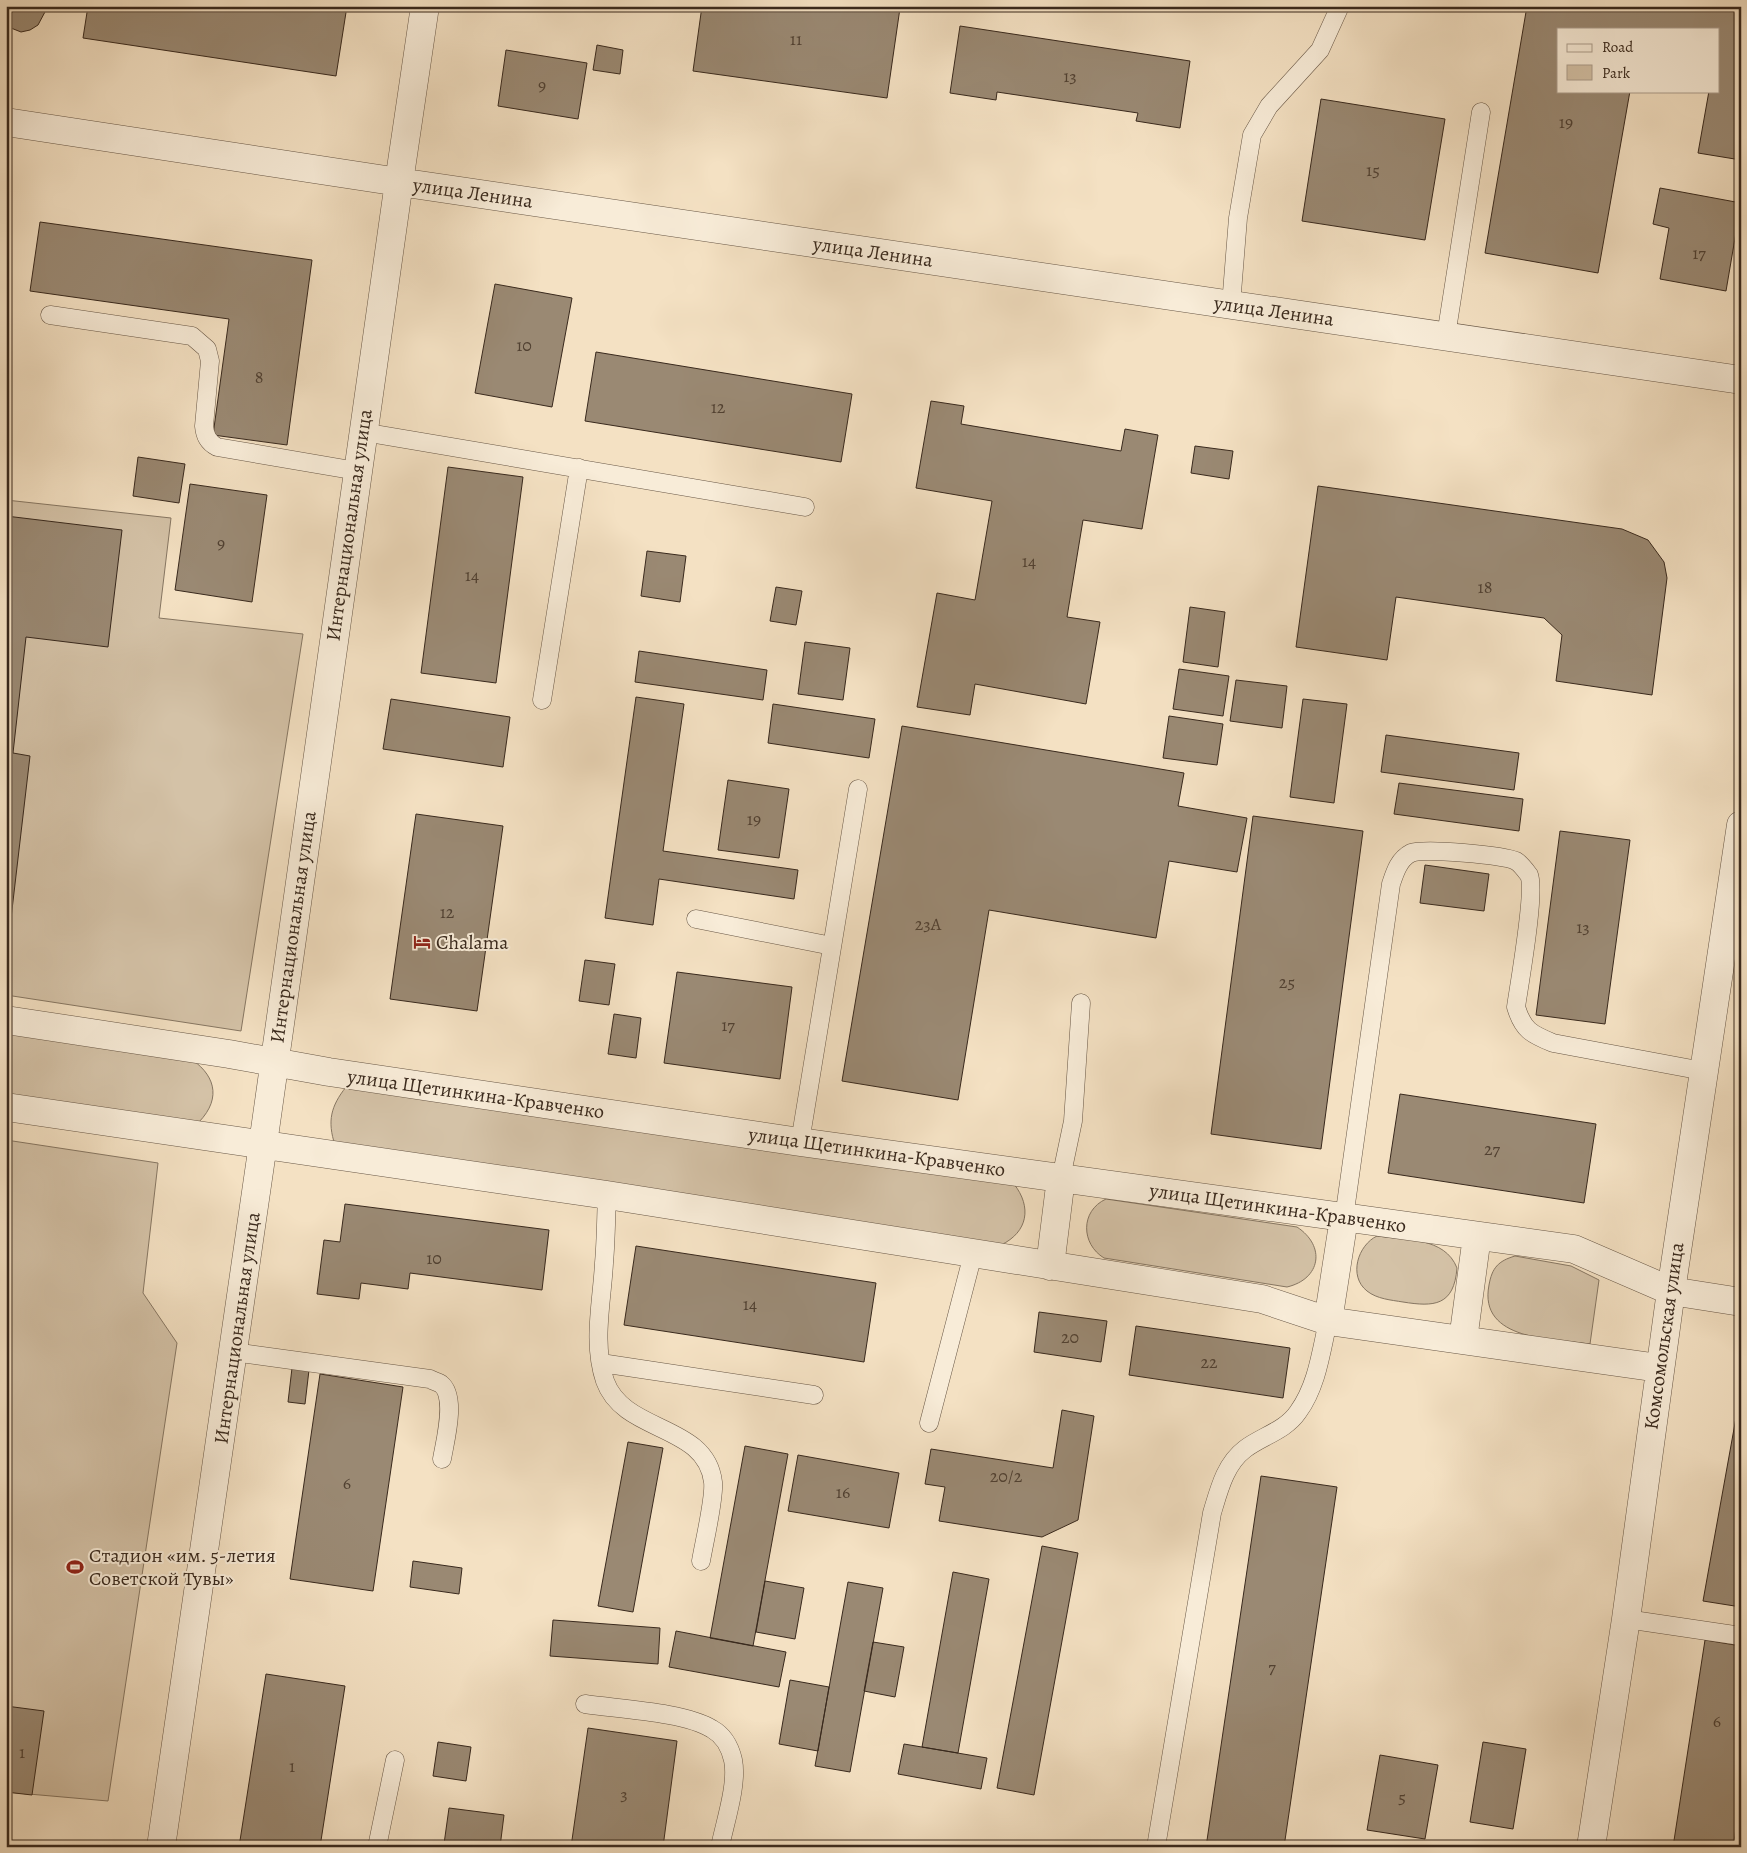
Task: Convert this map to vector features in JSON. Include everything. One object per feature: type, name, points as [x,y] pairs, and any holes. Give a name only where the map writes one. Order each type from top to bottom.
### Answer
[{"type":"street","name":"Интернациональная улица","points":[[161,1847],[425,6]]},
{"type":"street","name":"улица Ленина","points":[[6,122],[399,182],[1741,380]]},
{"type":"street","name":"Комсомольская улица","points":[[1591,1847],[1626,1619],[1659,1368],[1741,825]]},
{"type":"street","name":"улица Щетинкина-Кравченко","points":[[6,1020],[229,1054],[274,1064],[800,1142],[1574,1250],[1671,1291],[1741,1302]]},
{"type":"street","points":[[6,1107],[607,1195],[1262,1299],[1328,1322],[1659,1368]]},
{"type":"street","points":[[1050,1266],[1061,1178]]},
{"type":"street","points":[[1328,1322],[1344,1218]]},
{"type":"street","points":[[1463,1340],[1477,1236]]},
{"type":"lane","points":[[1231,305],[1238,218],[1252,135],[1269,106],[1320,50],[1340,6]]},
{"type":"lane","points":[[1446,336],[1481,112]]},
{"type":"lane","points":[[50,315],[192,336],[207,350],[210,360],[204,426],[205,436],[210,443],[217,447],[357,471]]},
{"type":"lane","points":[[363,432],[806,507]]},
{"type":"lane","points":[[542,700],[579,468]]},
{"type":"lane","points":[[800,1142],[858,789]]},
{"type":"lane","points":[[1344,1218],[1391,884],[1397,866],[1410,854],[1424,851],[1502,856],[1518,862],[1530,877],[1530,896],[1516,1007],[1521,1025],[1537,1037],[1552,1043],[1703,1071]]},
{"type":"lane","points":[[696,919],[832,946]]},
{"type":"lane","points":[[1061,1178],[1073,1121],[1081,1003]]},
{"type":"lane","points":[[607,1195],[605,1261],[598,1340],[605,1382],[622,1407],[693,1444],[710,1466],[714,1484],[700,1561]]},
{"type":"lane","points":[[929,1424],[973,1254]]},
{"type":"lane","points":[[1156,1847],[1212,1513],[1224,1475],[1244,1450],[1273,1434],[1298,1413],[1314,1384],[1328,1322]]},
{"type":"lane","points":[[233,1352],[430,1379],[441,1384],[448,1395],[450,1410],[442,1459]]},
{"type":"lane","points":[[601,1363],[814,1395]]},
{"type":"lane","points":[[1626,1619],[1741,1636]]},
{"type":"lane","points":[[585,1704],[690,1719],[713,1729],[727,1742],[733,1760],[734,1779],[720,1847]]},
{"type":"lane","points":[[377,1847],[394,1760]]},
{"type":"green space","points":[[6,500],[171,518],[159,618],[303,634],[241,1031],[6,995]]},
{"type":"green space","points":[[6,1030],[188,1057],[204,1070],[209,1078],[213,1095],[211,1104],[199,1122],[6,1100]]},
{"type":"green space","points":[[346,1087],[1014,1184],[1023,1201],[1024,1218],[1022,1226],[1017,1233],[1001,1245],[335,1145],[331,1128],[332,1114],[337,1101]]},
{"type":"green space","name":"Стадион «им. 5-летия Советской Тувы»","points":[[6,1140],[158,1163],[143,1293],[177,1343],[108,1801],[6,1792]]},
{"type":"green space","points":[[1106,1199],[1297,1227],[1312,1243],[1316,1252],[1316,1261],[1313,1270],[1307,1277],[1287,1287],[1104,1258],[1091,1245],[1087,1228],[1091,1211]]},
{"type":"green space","points":[[1377,1236],[1423,1242],[1443,1250],[1457,1268],[1452,1290],[1447,1297],[1433,1303],[1414,1304],[1384,1299],[1367,1291],[1361,1285],[1358,1277],[1358,1261],[1360,1253],[1365,1246]]},
{"type":"green space","points":[[1515,1256],[1571,1266],[1599,1280],[1590,1344],[1557,1341],[1522,1334],[1507,1327],[1495,1317],[1489,1303],[1490,1279],[1500,1263]]},
{"type":"building","points":[[6,6],[45,6],[46,10],[38,25],[30,30],[21,32],[6,26]]},
{"type":"building","points":[[88,6],[347,6],[336,76],[83,38]]},
{"type":"building","points":[[702,6],[900,8],[887,98],[693,71]]},
{"type":"building","points":[[1527,6],[1741,6],[1741,160],[1698,153],[1709,92],[1720,92],[1720,28],[1557,28],[1557,92],[1630,92],[1598,273],[1485,253]]},
{"type":"building","points":[[960,26],[1190,61],[1180,128],[1136,121],[1138,113],[997,92],[996,100],[950,93]]},
{"type":"building","points":[[597,45],[623,50],[620,74],[593,70]]},
{"type":"building","points":[[506,50],[587,63],[578,119],[498,106]]},
{"type":"building","points":[[1321,99],[1445,119],[1425,240],[1302,221]]},
{"type":"building","points":[[1660,188],[1741,203],[1726,291],[1660,279],[1669,228],[1653,224]]},
{"type":"building","points":[[40,222],[312,260],[287,445],[213,435],[229,319],[30,291]]},
{"type":"building","points":[[495,284],[572,298],[552,407],[475,393]]},
{"type":"building","points":[[596,352],[852,394],[841,462],[585,421]]},
{"type":"building","points":[[931,401],[964,406],[961,424],[1121,451],[1125,429],[1158,435],[1142,529],[1083,520],[1067,617],[1100,622],[1086,704],[975,684],[970,715],[917,707],[937,593],[975,600],[992,501],[916,488]]},
{"type":"building","points":[[1195,446],[1233,451],[1229,479],[1191,473]]},
{"type":"building","points":[[138,457],[185,464],[179,503],[133,496]]},
{"type":"building","points":[[448,467],[523,477],[496,683],[421,673]]},
{"type":"building","points":[[190,484],[267,495],[252,602],[175,590]]},
{"type":"building","points":[[1318,486],[1622,529],[1648,540],[1664,562],[1667,578],[1652,695],[1556,681],[1562,635],[1544,618],[1396,597],[1387,660],[1296,647]]},
{"type":"building","points":[[6,516],[122,530],[108,647],[26,637],[13,753],[30,756],[6,961]]},
{"type":"building","points":[[647,551],[686,556],[680,602],[641,596]]},
{"type":"building","points":[[776,587],[802,591],[796,625],[770,621]]},
{"type":"building","points":[[1190,607],[1225,612],[1218,667],[1183,662]]},
{"type":"building","points":[[805,642],[850,648],[843,700],[798,694]]},
{"type":"building","points":[[639,651],[767,670],[763,700],[635,682]]},
{"type":"building","points":[[1179,669],[1229,676],[1223,716],[1173,709]]},
{"type":"building","points":[[1236,680],[1287,686],[1282,728],[1230,721]]},
{"type":"building","points":[[636,697],[684,704],[663,851],[798,870],[794,899],[659,879],[653,925],[605,918]]},
{"type":"building","points":[[391,699],[510,717],[503,767],[383,749]]},
{"type":"building","points":[[1303,699],[1347,704],[1334,803],[1290,797]]},
{"type":"building","points":[[773,704],[875,719],[869,758],[768,743]]},
{"type":"building","points":[[1169,716],[1223,724],[1217,765],[1163,758]]},
{"type":"building","points":[[902,726],[1184,773],[1178,806],[1247,818],[1237,872],[1169,861],[1156,938],[989,910],[958,1100],[842,1081]]},
{"type":"building","points":[[1386,735],[1519,753],[1514,790],[1381,772]]},
{"type":"building","points":[[728,780],[789,789],[779,858],[718,850]]},
{"type":"building","points":[[1399,783],[1523,799],[1519,831],[1394,814]]},
{"type":"building","points":[[416,814],[503,826],[477,1011],[390,999]]},
{"type":"building","points":[[1253,816],[1363,831],[1321,1149],[1211,1134]]},
{"type":"building","points":[[1560,831],[1630,840],[1605,1024],[1536,1015]]},
{"type":"building","points":[[1425,865],[1489,874],[1484,911],[1420,903]]},
{"type":"building","points":[[585,960],[615,964],[609,1005],[579,1001]]},
{"type":"building","points":[[677,972],[792,987],[780,1079],[664,1063]]},
{"type":"building","points":[[614,1014],[641,1018],[636,1058],[608,1054]]},
{"type":"building","points":[[1400,1094],[1596,1124],[1584,1203],[1388,1173]]},
{"type":"building","points":[[345,1204],[549,1230],[542,1290],[410,1273],[408,1289],[361,1283],[359,1299],[317,1294],[324,1240],[340,1242]]},
{"type":"building","points":[[636,1246],[876,1283],[864,1362],[624,1325]]},
{"type":"building","points":[[1039,1312],[1107,1321],[1101,1362],[1034,1352]]},
{"type":"building","points":[[1136,1326],[1290,1348],[1283,1398],[1129,1375]]},
{"type":"building","points":[[292,1368],[309,1370],[305,1404],[288,1402]]},
{"type":"building","points":[[320,1374],[403,1387],[373,1591],[290,1579]]},
{"type":"building","points":[[1739,1401],[1741,1401],[1741,1607],[1703,1601]]},
{"type":"building","points":[[1062,1410],[1094,1416],[1078,1520],[1042,1537],[939,1521],[945,1487],[925,1484],[931,1449],[1053,1468]]},
{"type":"building","points":[[628,1442],[663,1448],[633,1612],[598,1606]]},
{"type":"building","points":[[745,1446],[788,1454],[753,1646],[710,1638]]},
{"type":"building","points":[[798,1455],[899,1473],[889,1528],[788,1511]]},
{"type":"building","points":[[1261,1476],[1337,1487],[1284,1847],[1206,1847]]},
{"type":"building","points":[[1042,1546],[1078,1553],[1034,1795],[997,1788]]},
{"type":"building","points":[[413,1561],[462,1568],[459,1594],[410,1587]]},
{"type":"building","points":[[953,1572],[989,1579],[958,1753],[922,1747]]},
{"type":"building","points":[[765,1581],[804,1588],[795,1639],[756,1632]]},
{"type":"building","points":[[848,1582],[883,1588],[850,1772],[815,1766]]},
{"type":"building","points":[[553,1620],[660,1628],[658,1664],[550,1656]]},
{"type":"building","points":[[676,1631],[786,1652],[779,1687],[669,1667]]},
{"type":"building","points":[[1705,1640],[1741,1646],[1741,1797],[1733,1847],[1673,1847]]},
{"type":"building","points":[[873,1642],[904,1647],[895,1697],[864,1691]]},
{"type":"building","points":[[266,1674],[345,1686],[320,1847],[239,1847]]},
{"type":"building","points":[[790,1680],[829,1687],[818,1751],[779,1744]]},
{"type":"building","points":[[6,1706],[44,1711],[32,1795],[6,1792]]},
{"type":"building","points":[[588,1728],[677,1741],[663,1847],[571,1847]]},
{"type":"building","points":[[438,1742],[471,1747],[466,1781],[433,1776]]},
{"type":"building","points":[[1483,1742],[1526,1749],[1513,1829],[1470,1822]]},
{"type":"building","points":[[904,1744],[987,1758],[981,1789],[898,1774]]},
{"type":"building","points":[[1380,1755],[1438,1765],[1425,1839],[1367,1830]]},
{"type":"building","points":[[449,1808],[504,1815],[500,1847],[464,1847],[444,1844]]},
{"type":"place","name":"Chalama","points":[[422,942]]},
{"type":"place","name":"Стадион «им. 5-летия Советской Тувы»","points":[[75,1567]]}]
